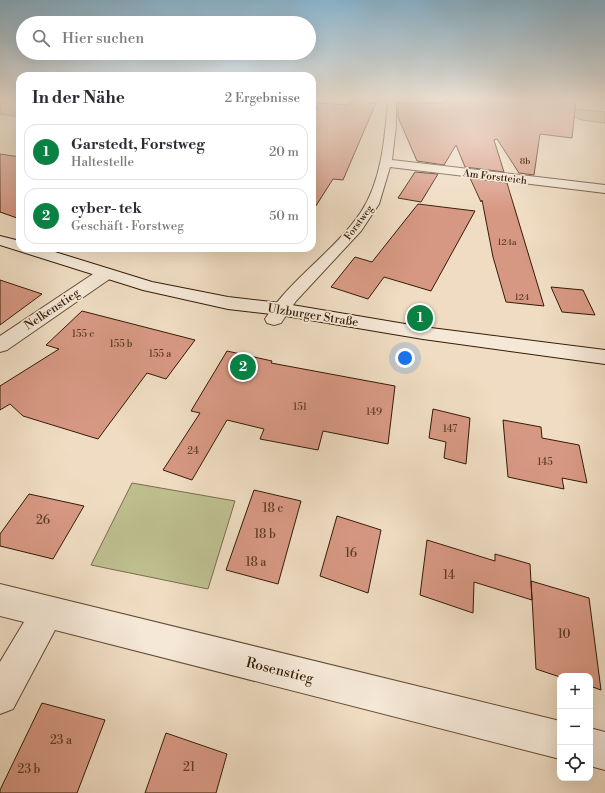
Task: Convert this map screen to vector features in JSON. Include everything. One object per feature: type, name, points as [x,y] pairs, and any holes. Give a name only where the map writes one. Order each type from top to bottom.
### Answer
[{"type":"street","name":"Forstweg","points":[[277,314],[338,248],[372,204],[380,185],[389,137]]},
{"type":"street","name":"Am Forstteich","points":[[385,163],[605,189]]},
{"type":"street","points":[[0,240],[16,245]]},
{"type":"street","name":"Ulzburger Straße","points":[[38,252],[105,274],[148,286],[277,314],[605,357]]},
{"type":"street","name":"Nelkenstieg","points":[[0,345],[105,274]]},
{"type":"street","name":"Rosenstieg","points":[[0,600],[557,739]]},
{"type":"street","points":[[0,696],[47,612]]},
{"type":"street","points":[[593,748],[605,751]]},
{"type":"green space","points":[[132,483],[235,501],[208,589],[91,565]]},
{"type":"building","points":[[316,137],[361,137],[343,180],[333,179],[316,206]]},
{"type":"building","points":[[407,137],[540,137],[534,175],[519,173],[497,139],[494,140],[504,172],[465,167],[456,145],[444,165],[417,161]]},
{"type":"building","points":[[0,154],[16,156],[16,218],[0,212]]},
{"type":"building","points":[[415,172],[438,174],[421,202],[398,198]]},
{"type":"building","points":[[470,178],[507,183],[544,306],[506,302],[493,257],[482,200],[481,202]]},
{"type":"building","points":[[418,204],[475,211],[431,291],[384,277],[368,299],[331,287],[355,257],[372,262]]},
{"type":"building","points":[[0,280],[42,294],[0,325]]},
{"type":"building","points":[[551,287],[583,290],[595,315],[562,312]]},
{"type":"building","points":[[82,311],[195,340],[166,379],[147,373],[98,439],[23,416],[10,404],[0,410],[0,386],[59,349],[46,345]]},
{"type":"building","points":[[227,351],[272,361],[271,363],[395,386],[388,444],[323,431],[318,450],[260,439],[264,429],[227,420],[192,480],[163,470],[200,413],[191,411]]},
{"type":"building","points":[[433,409],[470,418],[466,464],[444,458],[446,442],[429,438]]},
{"type":"building","points":[[503,420],[541,427],[542,438],[579,445],[587,483],[562,478],[564,489],[508,477]]},
{"type":"building","points":[[254,490],[301,501],[278,584],[226,570]]},
{"type":"building","points":[[29,494],[84,506],[53,559],[0,546],[0,534]]},
{"type":"building","points":[[337,516],[381,530],[368,593],[320,576]]},
{"type":"building","points":[[427,540],[495,561],[495,554],[530,564],[532,600],[474,582],[473,613],[420,595]]},
{"type":"building","points":[[531,581],[589,598],[601,690],[593,687],[593,673],[557,673],[557,676],[536,669]]},
{"type":"building","points":[[42,703],[105,720],[77,793],[0,793],[0,790]]},
{"type":"building","points":[[166,733],[227,754],[216,793],[145,793]]},
{"type":"place","name":"Garstedt, Forstweg","points":[[420,318]]},
{"type":"place","name":"cyber- tek","points":[[243,367]]}]
